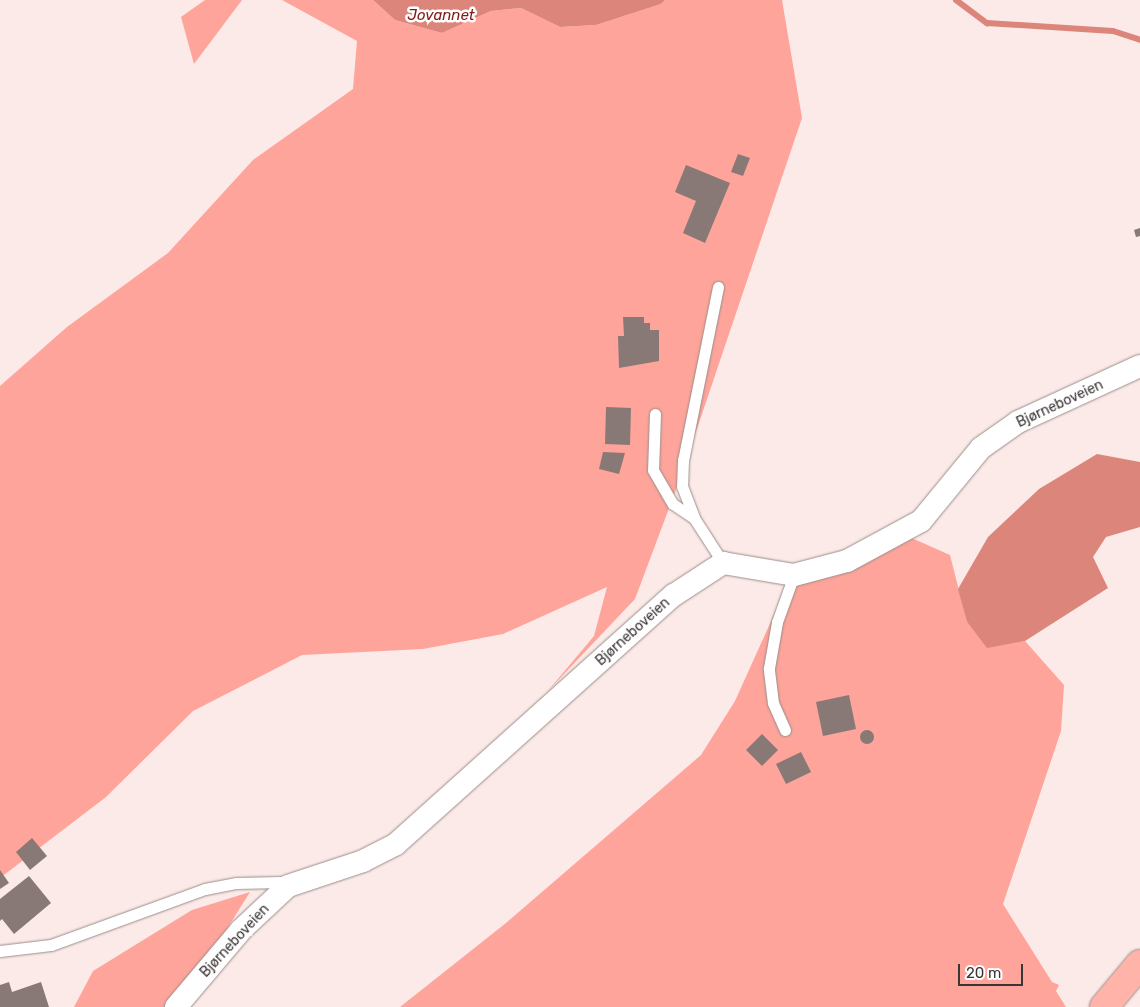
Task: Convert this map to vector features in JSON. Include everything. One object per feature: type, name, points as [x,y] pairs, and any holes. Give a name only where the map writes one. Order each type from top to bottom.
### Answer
[{"type":"highway","points":[[1104,1007],[1140,964]]},
{"type":"street","name":"Bjørneboveien","points":[[176,1007],[241,930],[288,886],[363,861],[396,844],[674,595],[723,563],[794,575],[848,561],[921,521],[981,448],[1018,422],[1140,366]]},
{"type":"lane","points":[[718,287],[683,460],[682,486],[694,518],[723,563]]},
{"type":"lane","points":[[655,414],[652,470],[673,504],[694,518]]},
{"type":"lane","points":[[785,730],[773,703],[769,668],[777,622],[794,575]]},
{"type":"lane","points":[[0,951],[51,945],[205,889],[236,883],[280,882],[288,886]]},
{"type":"shaded area","points":[[205,0],[242,0],[194,64],[181,17]]},
{"type":"shaded area","points":[[282,0],[373,0],[395,20],[442,33],[491,11],[521,8],[560,27],[596,25],[661,4],[665,0],[782,0],[802,118],[680,479],[635,599],[547,692],[594,636],[607,587],[503,634],[423,649],[302,655],[193,711],[106,797],[0,878],[0,386],[67,327],[168,253],[253,160],[353,89],[357,41]]},
{"type":"shaded area","points":[[898,532],[950,555],[967,622],[987,647],[1025,641],[1064,685],[1061,731],[1003,904],[1052,982],[1059,985],[1056,991],[1066,1007],[400,1007],[506,923],[701,755],[735,701],[786,588]]},
{"type":"shaded area","points":[[250,892],[178,1007],[74,1007],[93,971],[192,910]]},
{"type":"water","name":"Jovannet","points":[[373,0],[665,0],[661,4],[596,25],[560,27],[521,8],[491,11],[442,33],[395,20]]},
{"type":"water","points":[[1097,454],[1140,462],[1140,527],[1106,537],[1093,557],[1108,588],[1025,641],[987,648],[967,622],[958,589],[988,537],[1039,489]]},
{"type":"building","points":[[738,154],[750,158],[743,176],[731,172]]},
{"type":"building","points":[[686,165],[730,183],[705,243],[683,233],[696,201],[675,192]]},
{"type":"building","points":[[1140,228],[1140,236],[1136,237],[1134,230]]},
{"type":"building","points":[[623,317],[644,317],[644,323],[650,323],[650,330],[659,330],[659,361],[619,368],[618,336],[624,336]]},
{"type":"building","points":[[606,407],[631,408],[630,445],[605,444]]},
{"type":"building","points":[[603,452],[625,453],[619,474],[599,469]]},
{"type":"building","points":[[849,695],[856,729],[823,736],[816,702]]},
{"type":"building","points":[[867,730],[872,732],[874,737],[872,742],[867,744],[862,742],[860,737],[862,732]]},
{"type":"building","points":[[762,734],[778,750],[762,766],[746,750]]},
{"type":"building","points":[[801,752],[811,772],[786,784],[776,764]]},
{"type":"building","points":[[32,838],[47,856],[30,870],[16,852]]},
{"type":"building","points":[[0,870],[9,883],[0,889]]},
{"type":"building","points":[[29,876],[51,903],[14,934],[2,919],[0,921],[0,899]]},
{"type":"building","points":[[9,982],[12,992],[41,982],[49,1007],[0,1007],[0,985]]},
{"type":"waterway","points":[[956,0],[987,23],[1113,31],[1140,40]]}]
